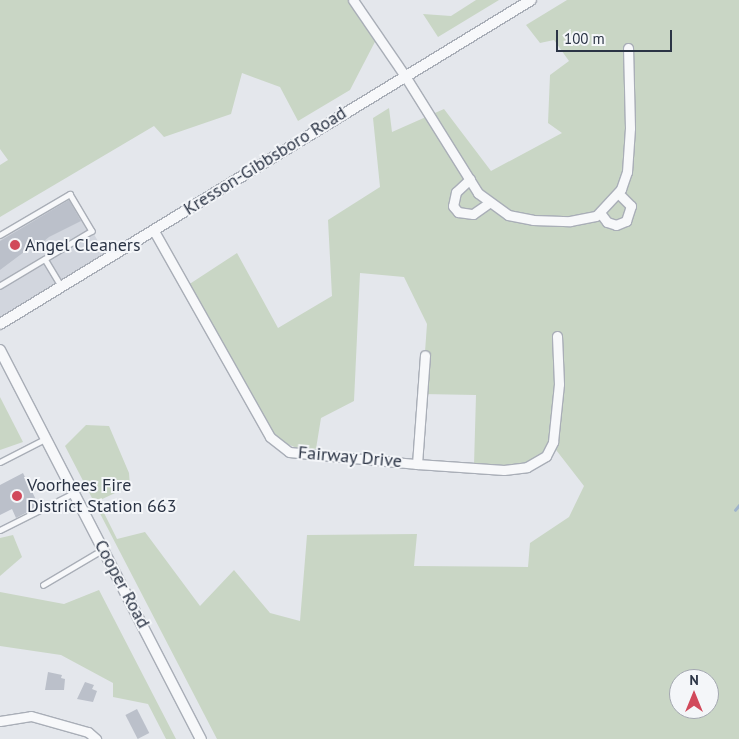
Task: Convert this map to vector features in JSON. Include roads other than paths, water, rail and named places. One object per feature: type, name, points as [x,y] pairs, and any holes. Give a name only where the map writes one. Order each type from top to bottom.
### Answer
[{"type":"street","points":[[353,0],[406,76],[470,180],[489,203],[508,214],[532,220],[570,221],[601,214],[618,194],[627,172],[632,87],[628,48]]},
{"type":"street","name":"Kresson-Gibbsboro Road","points":[[0,324],[531,0]]},
{"type":"street","points":[[470,180],[456,192],[453,206],[458,212],[473,214],[489,203]]},
{"type":"street","points":[[601,214],[607,222],[616,225],[626,221],[631,206],[618,194]]},
{"type":"street","name":"Fairway Drive","points":[[154,230],[270,437],[281,448],[306,455],[417,464],[521,469],[546,456],[553,442],[560,384],[557,336]]},
{"type":"street","name":"Cooper Road","points":[[0,350],[201,739]]},
{"type":"street","points":[[417,464],[425,355]]},
{"type":"street","points":[[0,721],[31,716],[88,732],[96,739]]},
{"type":"lane","points":[[0,235],[70,194],[92,231],[0,286]]},
{"type":"lane","points":[[45,259],[62,287]]},
{"type":"lane","points":[[0,462],[46,439]]},
{"type":"lane","points":[[0,530],[74,492]]},
{"type":"lane","points":[[43,585],[103,549]]},
{"type":"waterway","points":[[735,510],[739,505]]},
{"type":"place","name":"Angel Cleaners","points":[[15,245]]},
{"type":"place","name":"Voorhees Fire District Station 663","points":[[17,496]]}]
